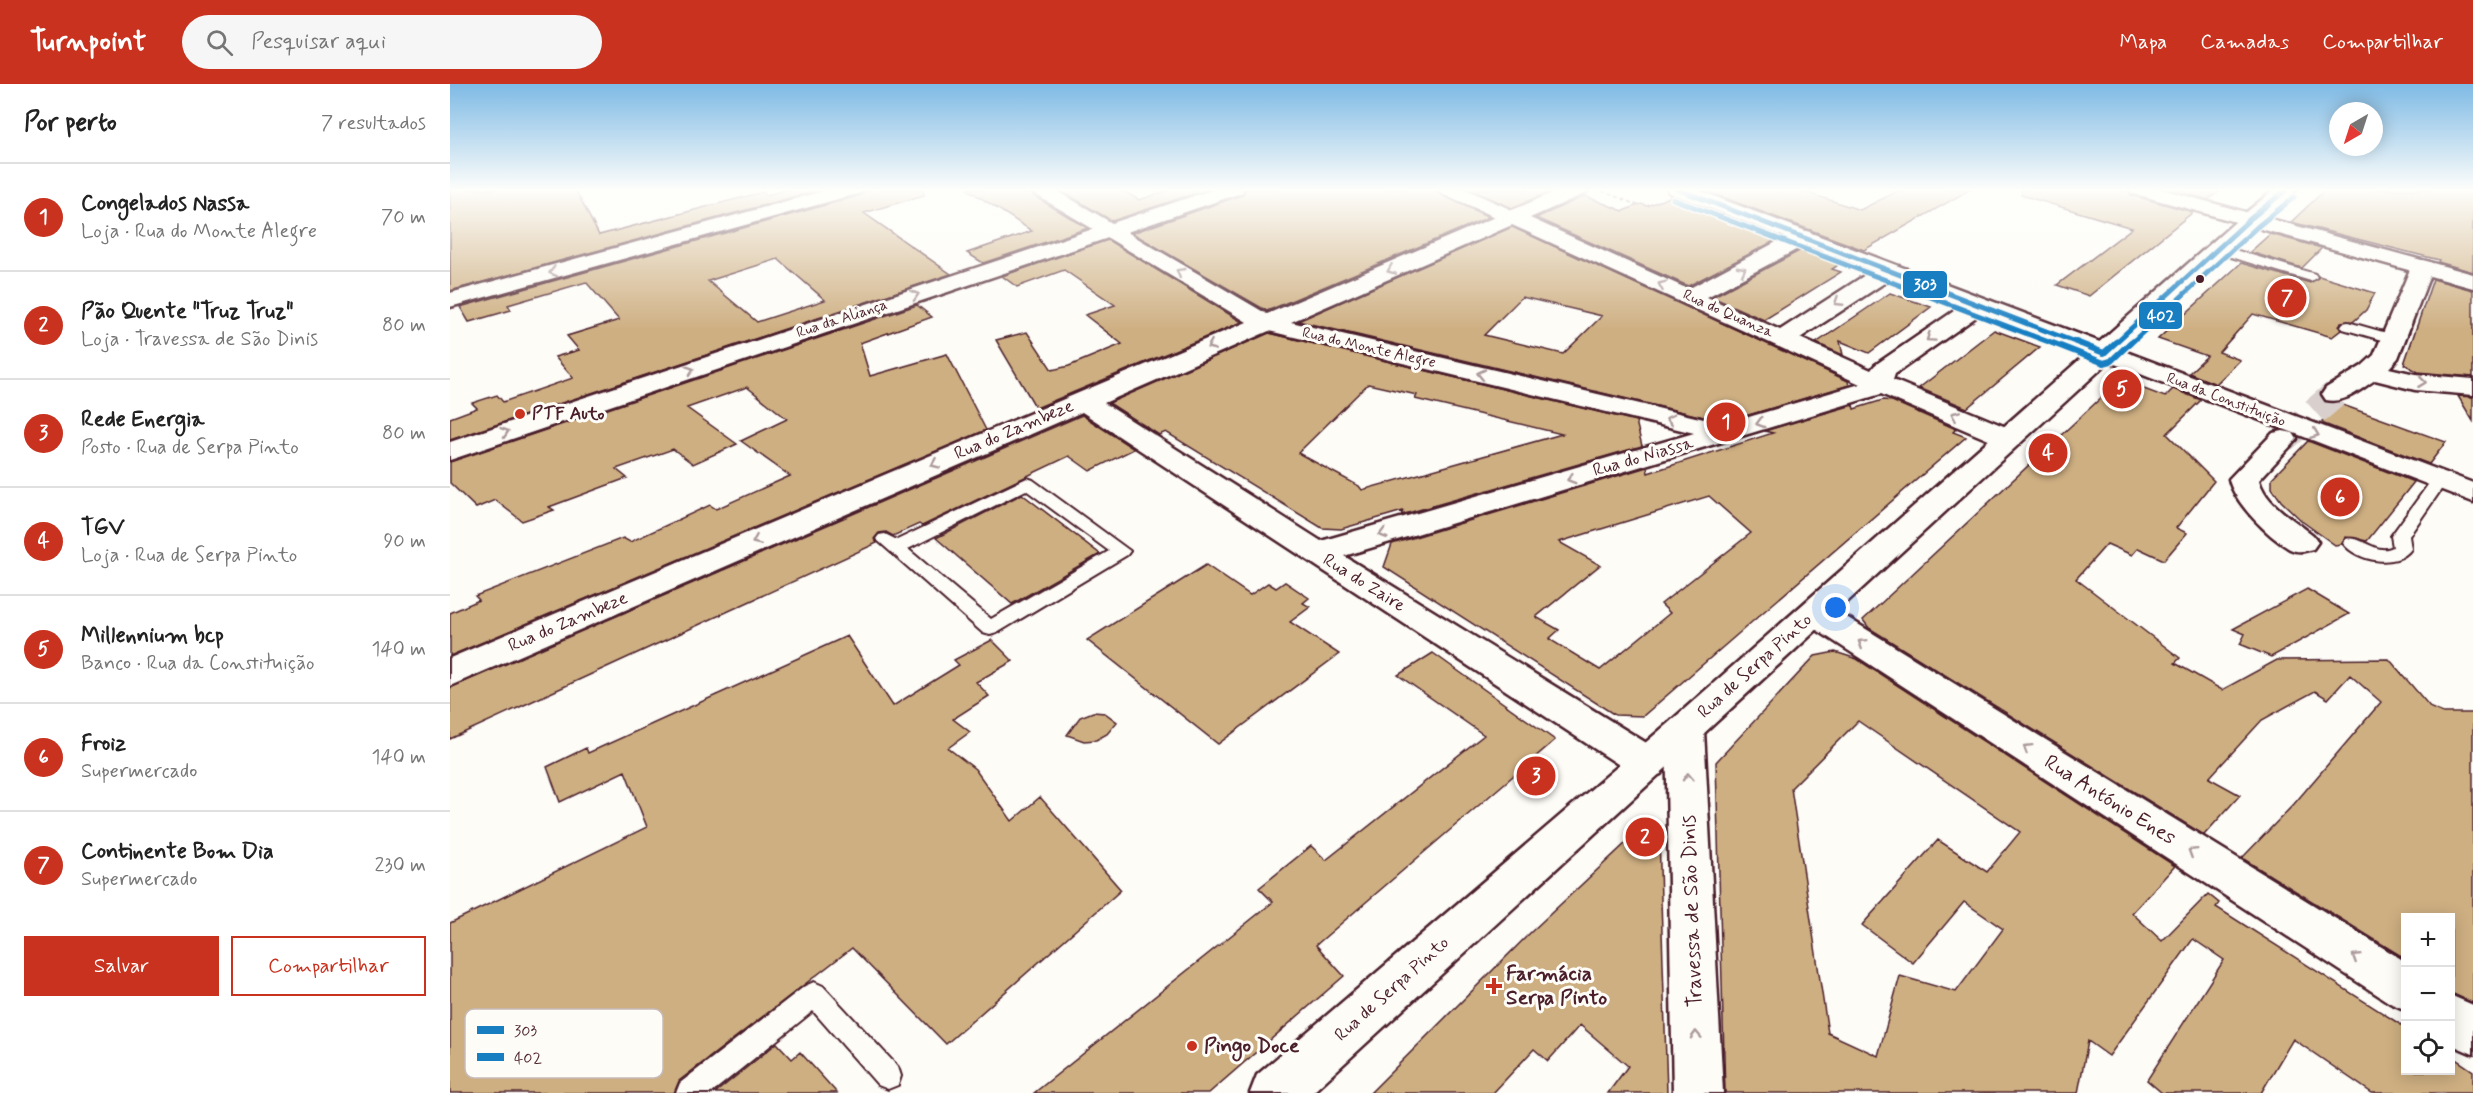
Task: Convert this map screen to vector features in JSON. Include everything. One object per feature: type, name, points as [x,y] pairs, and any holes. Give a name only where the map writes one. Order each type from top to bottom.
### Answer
[{"type":"street","points":[[450,300],[682,236]]},
{"type":"street","name":"Rua da Aliança","points":[[450,451],[1091,236]]},
{"type":"street","name":"Rua do Monte Alegre","points":[[1119,236],[1266,323],[1727,433]]},
{"type":"street","name":"Rua do Zambeze","points":[[450,673],[844,510],[1083,401],[1470,236]]},
{"type":"street","name":"Rua do Quanza","points":[[1554,236],[1878,383],[2008,438]]},
{"type":"street","name":"Rua de Serpa Pinto","points":[[1275,1093],[1815,613],[2232,236]]},
{"type":"street","points":[[2311,236],[2473,281]]},
{"type":"street","points":[[1690,297],[1803,237]]},
{"type":"street","name":"Rua da Constituição","points":[[1803,237],[2473,494]]},
{"type":"street","points":[[2335,394],[2372,371],[2385,358],[2422,267]]},
{"type":"street","points":[[1782,339],[1887,271]]},
{"type":"street","name":"Rua do Niassa","points":[[1317,553],[1868,391],[1878,383],[1884,370],[1978,305]]},
{"type":"street","points":[[2372,371],[2415,382],[2473,387]]},
{"type":"street","name":"Rua do Zaire","points":[[1083,401],[1647,763]]},
{"type":"street","points":[[2283,439],[2244,479],[2244,486],[2263,509],[2302,542]]},
{"type":"street","name":"Rua António Enes","points":[[1815,613],[2401,985]]},
{"type":"street","name":"Travessa de São Dinis","points":[[1684,730],[1698,1093]]},
{"type":"street","points":[[2455,1020],[2473,1031]]},
{"type":"lane","points":[[2218,249],[2311,276]]},
{"type":"lane","points":[[2348,326],[2392,339]]},
{"type":"lane","points":[[2352,543],[2362,550],[2393,556],[2402,549],[2400,536],[2439,481]]},
{"type":"lane","points":[[1027,483],[1121,551],[990,628],[890,544],[1027,483]]},
{"type":"lane","points":[[690,1093],[814,994],[888,1076]]},
{"type":"building","points":[[450,236],[651,236],[450,291]]},
{"type":"building","points":[[714,236],[897,236],[951,274],[450,440],[450,418],[477,408],[472,403],[497,395],[503,402],[573,378],[555,357],[579,350],[567,336],[619,320],[586,282],[508,305],[511,310],[469,322],[460,307]],"holes":[[[778,259],[825,300],[757,322],[708,281]]]},
{"type":"building","points":[[1017,236],[1064,236],[983,263],[967,253]]},
{"type":"building","points":[[1137,236],[1444,236],[1267,311]]},
{"type":"building","points":[[1491,236],[1532,236],[1848,381],[1849,385],[1725,422],[1298,321]],"holes":[[[1522,297],[1602,316],[1563,354],[1484,335]]]},
{"type":"building","points":[[1576,236],[1775,236],[1780,238],[1688,286]]},
{"type":"building","points":[[1827,236],[1888,236],[1864,250]]},
{"type":"building","points":[[2121,236],[2163,236],[2089,296],[2057,285]]},
{"type":"building","points":[[2268,236],[2278,236],[2322,248],[2302,268],[2250,252]]},
{"type":"building","points":[[2346,236],[2473,236],[2473,272],[2438,262],[2439,260]]},
{"type":"building","points":[[1108,240],[1242,322],[1036,408],[996,340],[1027,332],[1052,370],[1069,366],[1122,344],[1085,315],[1115,305],[1064,270],[1017,287],[1002,276]]},
{"type":"building","points":[[1805,248],[1843,262],[1832,269],[1841,272],[1764,320],[1712,297]]},
{"type":"building","points":[[2241,263],[2310,283],[2319,276],[2375,293],[2366,310],[2354,321],[2341,322],[2339,327],[2341,330],[2332,337],[2253,314],[2219,352],[2240,360],[2216,384],[2189,373],[2207,356],[2158,339]]},
{"type":"building","points":[[2433,279],[2473,290],[2473,377],[2418,372],[2404,364]]},
{"type":"building","points":[[1890,293],[1931,307],[1869,353],[1840,341],[1843,355],[1816,343]]},
{"type":"building","points":[[917,305],[932,317],[860,343],[870,376],[947,354],[986,430],[450,656],[450,613],[479,600],[475,596],[623,538],[630,542],[710,505],[716,509],[790,476],[741,441],[787,419],[747,387],[687,408],[737,444],[693,464],[673,449],[616,469],[627,478],[549,507],[554,510],[522,521],[495,500],[476,508],[450,483],[450,462]]},
{"type":"building","points":[[1994,330],[2040,347],[1967,408],[1919,388]]},
{"type":"building","points":[[1269,333],[1636,421],[1642,446],[1401,515],[1403,511],[1341,529],[1322,528],[1166,432],[1159,435],[1109,403]],"holes":[[[1368,384],[1417,395],[1415,399],[1562,434],[1362,490],[1359,486],[1298,453]]]},
{"type":"building","points":[[2120,380],[2165,397],[2173,389],[2201,400],[2167,434],[2214,481],[2176,528],[2187,533],[2164,560],[2138,548],[2132,555],[2107,544],[2076,579],[2180,658],[2175,663],[2222,690],[2277,660],[2389,659],[2431,708],[2443,713],[2473,713],[2473,1003],[2455,995],[2455,913],[2401,913],[2401,956],[2242,858],[2294,804],[2381,702],[2350,675],[2328,699],[2315,691],[2262,720],[2209,778],[2240,795],[2204,835],[1869,628],[1863,620]]},
{"type":"building","points":[[2458,396],[2473,397],[2473,421]]},
{"type":"building","points":[[1883,400],[1892,401],[1956,429],[1953,432],[1966,437],[1643,716],[1615,715],[1384,567],[1392,544],[1647,467],[1648,473],[1773,433],[1764,431],[1853,405],[1854,409]],"holes":[[[1709,496],[1751,533],[1661,604],[1670,613],[1600,670],[1549,639],[1559,630],[1536,617],[1600,565],[1559,542]]]},
{"type":"building","points":[[2340,404],[2446,442],[2429,464],[2324,424],[2322,422]]},
{"type":"building","points":[[1082,415],[1134,449],[1090,471],[1069,456],[922,526],[919,524],[893,536],[886,532],[879,533],[874,539],[877,543],[450,739],[450,688]]},
{"type":"building","points":[[2308,441],[2414,482],[2367,541],[2346,537],[2341,544],[2335,545],[2303,522],[2281,501],[2272,488],[2272,478]]},
{"type":"building","points":[[1022,494],[1100,554],[1012,604],[936,538]]},
{"type":"building","points":[[1206,565],[1250,595],[1268,583],[1276,588],[1285,582],[1309,598],[1303,603],[1310,607],[1290,622],[1339,654],[1218,744],[1087,640]]},
{"type":"building","points":[[2307,589],[2349,614],[2271,657],[2240,644],[2245,634],[2233,629]]},
{"type":"building","points":[[847,636],[893,706],[959,665],[954,660],[992,640],[1013,661],[976,682],[989,696],[953,719],[970,732],[948,748],[975,769],[1012,821],[1040,797],[1121,890],[946,1044],[852,948],[679,1081],[674,1093],[450,1093],[450,923],[647,827],[625,771],[560,802],[547,767],[586,748],[588,753]]},
{"type":"building","points":[[1835,652],[1857,659],[2175,866],[2132,913],[2162,941],[2208,894],[2219,903],[2216,907],[2401,1025],[2401,1075],[2455,1075],[2455,1059],[2473,1071],[2473,1093],[2372,1093],[2293,1039],[2261,1093],[2162,1093],[2147,1080],[2224,960],[2193,939],[2109,1056],[2088,1041],[2078,1093],[1725,1093],[1716,762],[1815,656]],"holes":[[[1858,721],[2020,832],[1987,872],[1938,840],[1862,925],[1913,963],[1964,902],[2003,929],[1956,992],[1900,976],[1878,1056],[1828,1033],[1791,788]]]},
{"type":"building","points":[[1433,653],[1555,740],[1316,945],[1344,976],[1209,1093],[1034,1093],[1273,902],[1259,888],[1311,846],[1326,860],[1484,735],[1398,675]]},
{"type":"building","points":[[1093,712],[1105,713],[1117,722],[1107,734],[1096,740],[1084,741],[1067,735],[1080,717]]},
{"type":"building","points":[[1643,827],[1659,835],[1667,1093],[1608,1093],[1628,1066],[1580,1025],[1548,1061],[1534,1049],[1493,1093],[1370,1093],[1530,933]]},
{"type":"building","points":[[777,1043],[792,1059],[800,1052],[837,1093],[715,1093]]},
{"type":"tunnel","points":[[2283,439],[2335,394]]},
{"type":"transit line","name":"402","points":[[1770,236],[2104,363],[2111,361],[2247,236]]},
{"type":"transit line","name":"303","points":[[1800,236],[2104,353],[2231,236]]},
{"type":"place","name":"Continente Bom Dia","points":[[2287,298]]},
{"type":"place","name":"Millennium bcp","points":[[2122,389]]},
{"type":"place","name":"PTF Auto","points":[[520,414]]},
{"type":"place","name":"Congelados Nassa","points":[[1726,422]]},
{"type":"place","name":"TGV","points":[[2048,453]]},
{"type":"place","name":"Froiz","points":[[2340,497]]},
{"type":"place","name":"Rede Energia","points":[[1536,776]]},
{"type":"place","name":"Pão Quente \"Truz Truz\"","points":[[1645,837]]},
{"type":"place","name":"Farmácia Serpa Pinto","points":[[1494,986]]},
{"type":"place","name":"Pingo Doce","points":[[1192,1046]]}]
